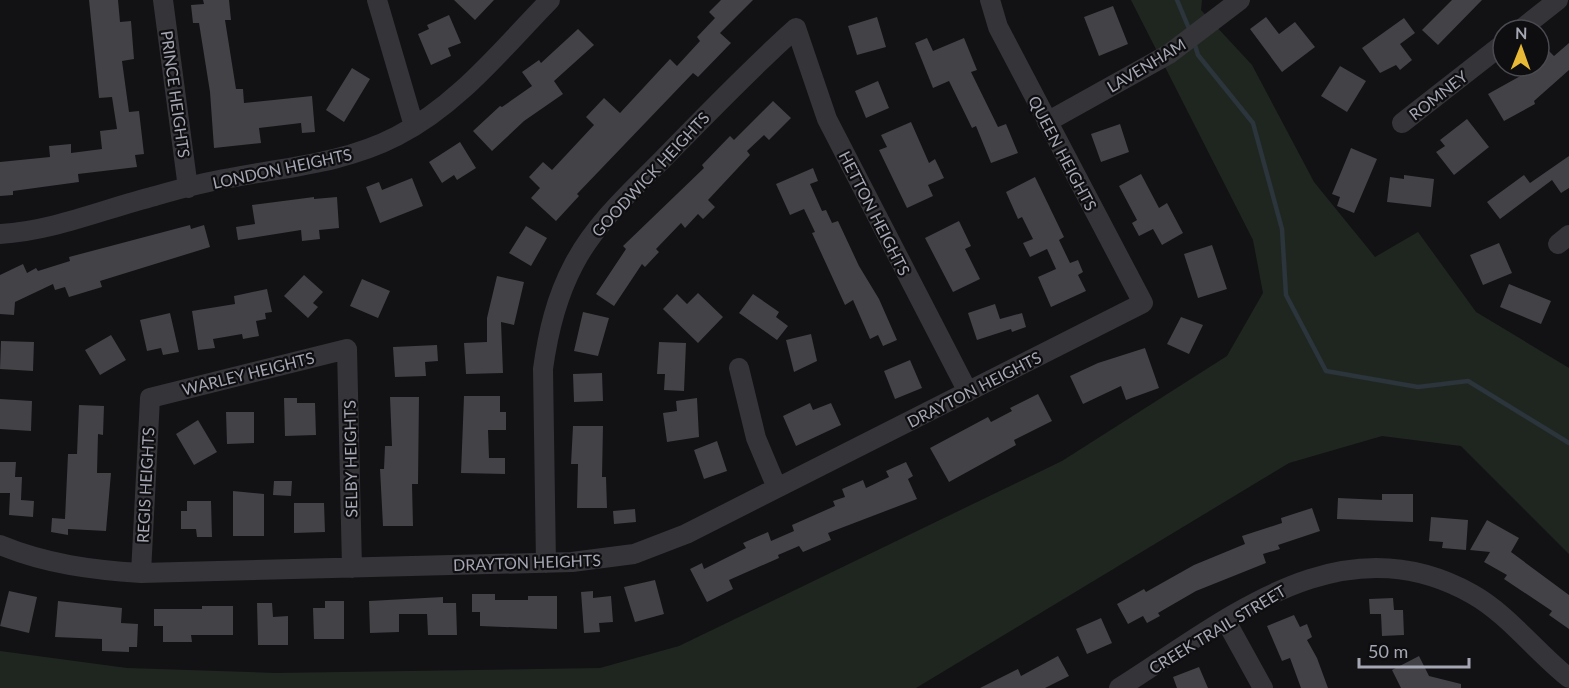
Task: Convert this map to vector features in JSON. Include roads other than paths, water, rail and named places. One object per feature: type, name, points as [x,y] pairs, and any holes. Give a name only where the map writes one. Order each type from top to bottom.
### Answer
[{"type":"street","name":"PRINCE HEIGHTS","points":[[163,0],[188,188]]},
{"type":"street","points":[[377,0],[414,126]]},
{"type":"street","name":"LONDON HEIGHTS","points":[[0,234],[52,226],[227,178],[346,156],[373,147],[414,126],[470,83],[550,0]]},
{"type":"street","name":"QUEEN HEIGHTS","points":[[990,0],[998,27],[1143,303]]},
{"type":"street","name":"LAVENHAM","points":[[1047,122],[1169,54],[1240,0]]},
{"type":"street","points":[[1535,18],[1558,0]]},
{"type":"street","name":"HETTON HEIGHTS","points":[[796,28],[828,119],[968,392]]},
{"type":"street","name":"GOODWICK HEIGHTS","points":[[546,563],[543,369],[553,314],[566,280],[589,239],[605,219],[758,61],[796,28]]},
{"type":"street","name":"ROMNEY","points":[[1402,123],[1491,53]]},
{"type":"street","name":"DRAYTON HEIGHTS","points":[[0,545],[55,563],[95,570],[141,573],[546,563],[606,559],[660,545],[1143,303]]},
{"type":"street","name":"WARLEY HEIGHTS","points":[[150,398],[347,349]]},
{"type":"street","name":"SELBY HEIGHTS","points":[[347,349],[352,568]]},
{"type":"street","points":[[739,368],[756,438],[777,488]]},
{"type":"street","name":"REGIS HEIGHTS","points":[[141,573],[150,398]]},
{"type":"street","name":"CREEK TRAIL STREET","points":[[1119,688],[1288,585],[1329,572],[1372,568],[1414,572],[1475,595],[1569,678]]},
{"type":"street","points":[[1226,621],[1263,688]]},
{"type":"waterway","points":[[1177,0],[1190,31]]},
{"type":"waterway","points":[[1194,42],[1198,55],[1253,123],[1282,229],[1286,295],[1326,371],[1418,387],[1468,381],[1569,443]]}]
